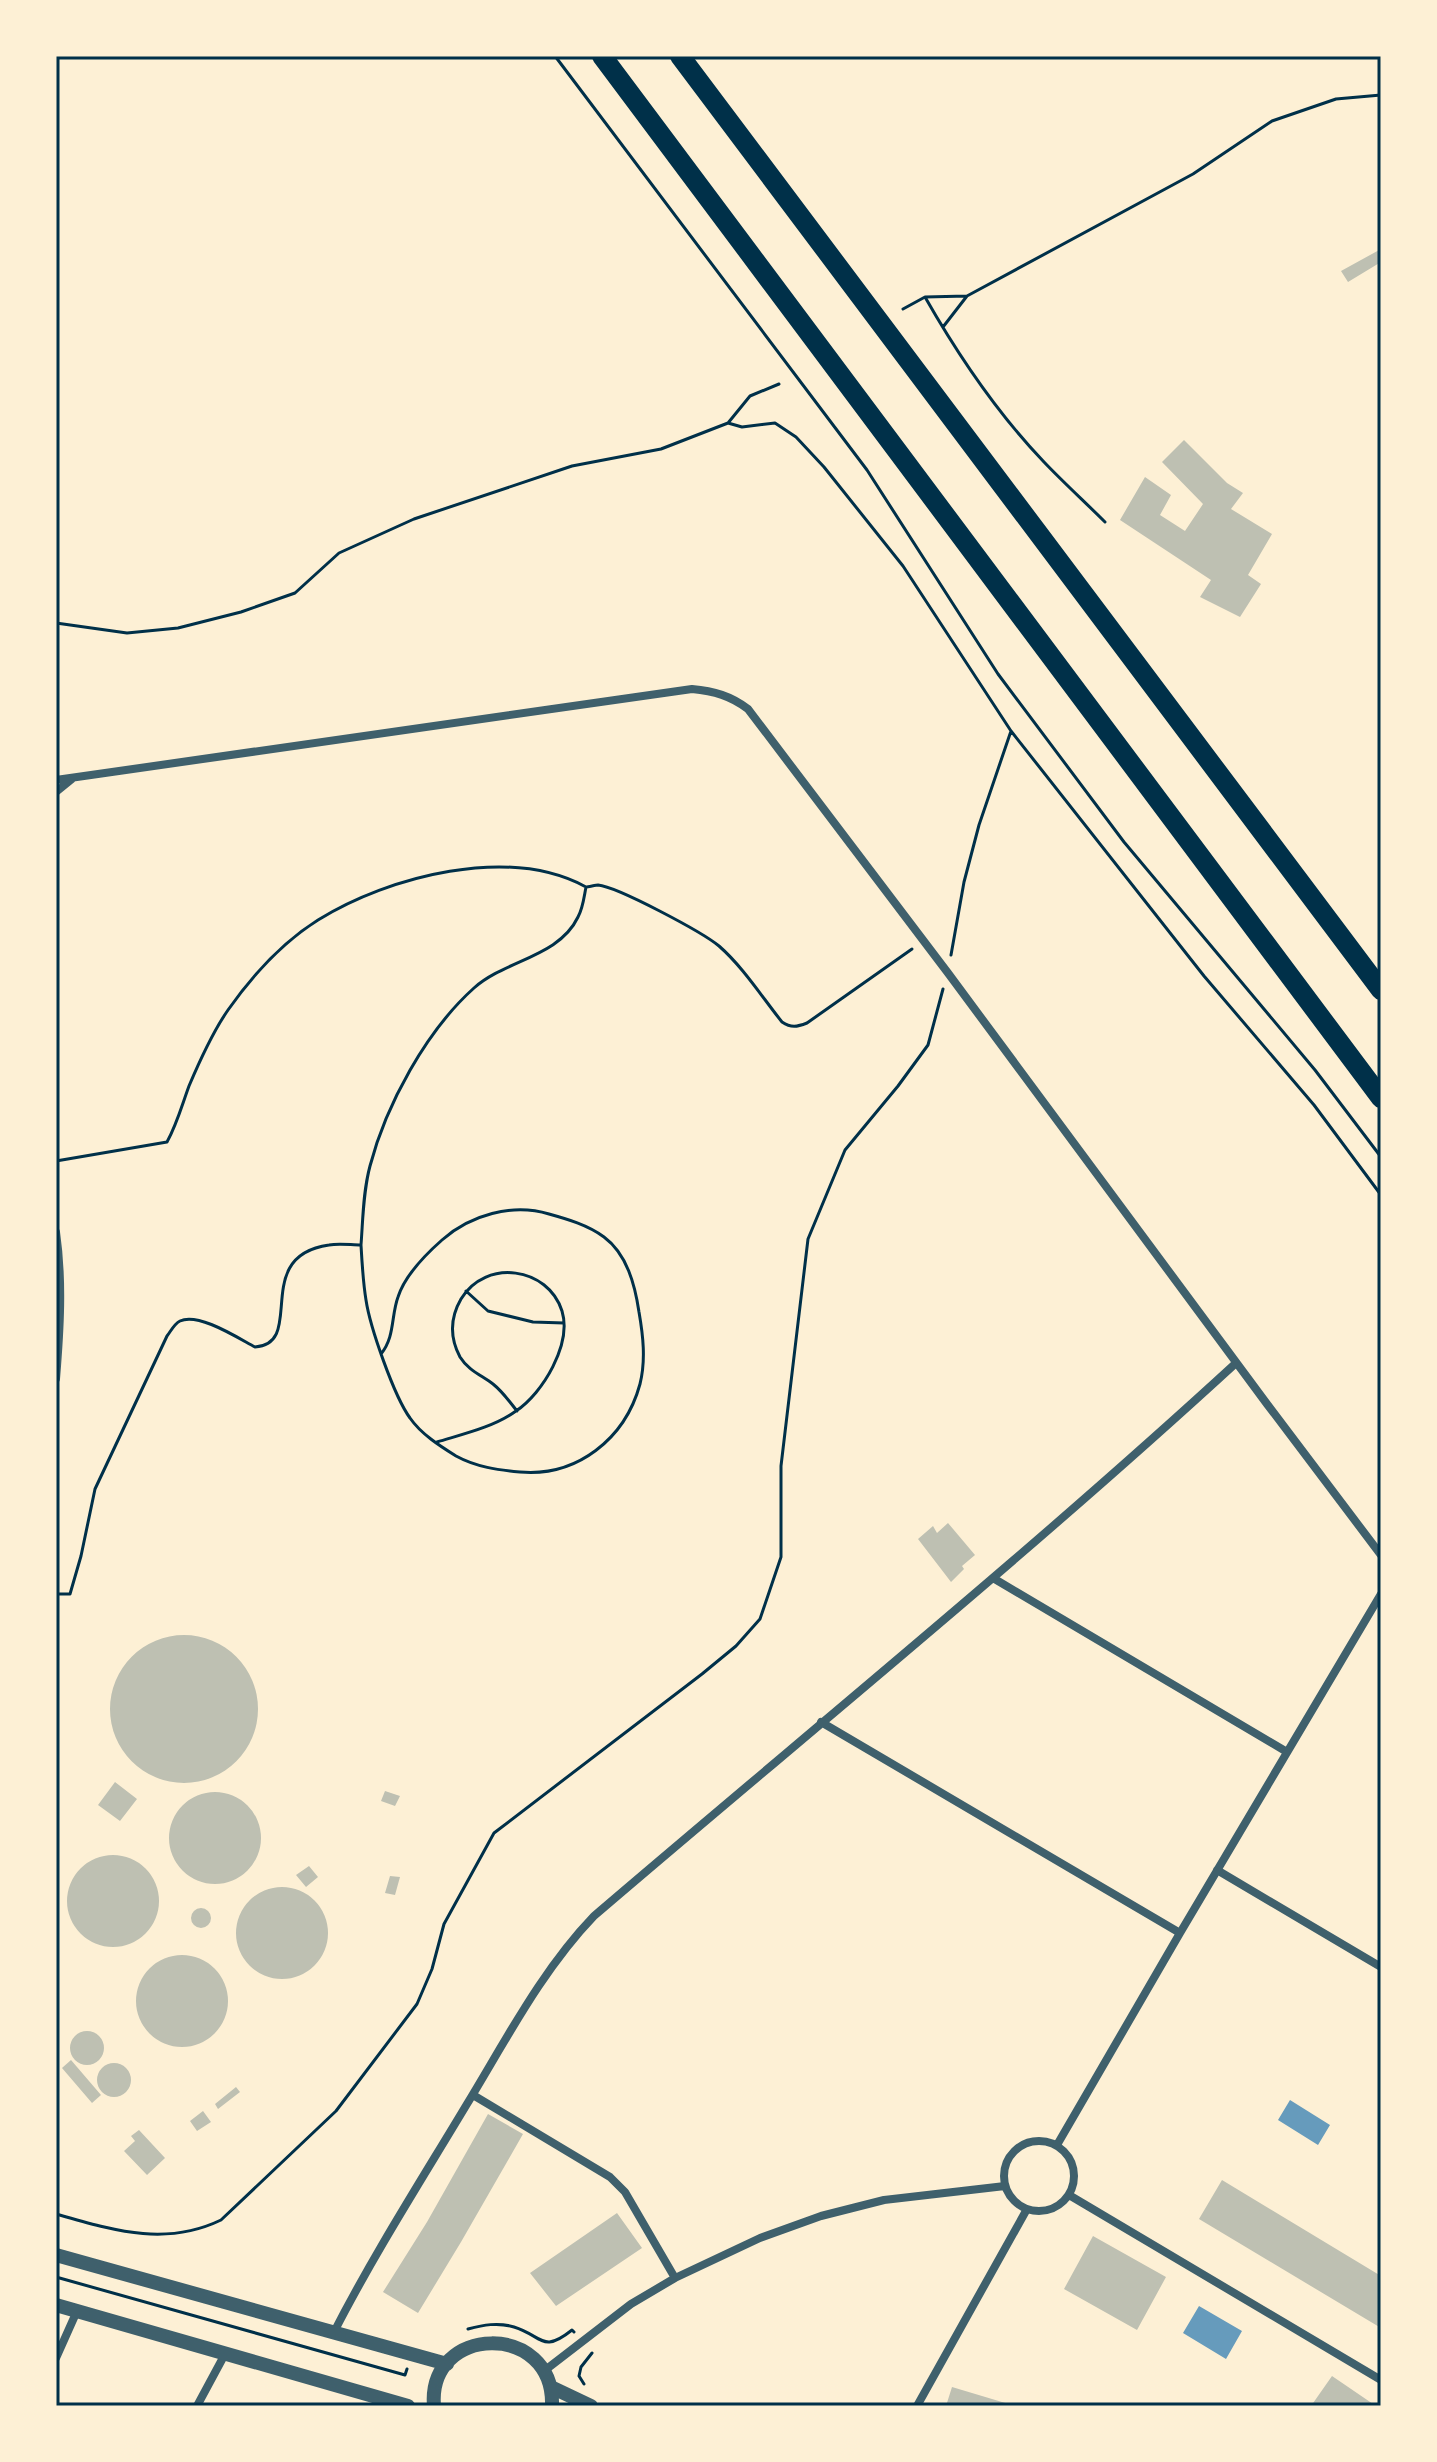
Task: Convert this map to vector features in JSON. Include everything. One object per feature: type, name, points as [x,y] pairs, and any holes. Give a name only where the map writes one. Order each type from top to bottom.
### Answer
[{"type":"highway","points":[[602,56],[1381,1098]]},
{"type":"highway","points":[[680,56],[1381,990]]},
{"type":"street","points":[[56,780],[692,689],[735,699],[748,709],[948,973],[1381,1555]]},
{"type":"street","points":[[56,792],[73,779]]},
{"type":"street","points":[[56,1232],[60,1279],[56,1379]]},
{"type":"street","points":[[334,2332],[357,2288],[473,2095],[574,1936],[993,1578],[1236,1363]]},
{"type":"street","points":[[993,1578],[1287,1752]]},
{"type":"street","points":[[1057,2145],[1381,1594]]},
{"type":"street","points":[[821,1722],[1180,1933]]},
{"type":"street","points":[[1217,1870],[1381,1967]]},
{"type":"street","points":[[473,2095],[610,2177],[625,2192],[675,2278]]},
{"type":"street","points":[[1039,2140],[1057,2145],[1072,2162],[1074,2185],[1069,2195],[1063,2203],[1046,2211],[1027,2209],[1017,2204],[1005,2186],[1008,2159],[1021,2145],[1039,2140]]},
{"type":"street","points":[[544,2371],[631,2304],[675,2278],[760,2238],[821,2216],[884,2200],[1005,2186]]},
{"type":"street","points":[[1069,2195],[1381,2380]]},
{"type":"street","points":[[917,2406],[1027,2209]]},
{"type":"street","points":[[56,2255],[447,2364]]},
{"type":"street","points":[[56,2305],[408,2406]]},
{"type":"street","points":[[56,2358],[77,2311]]},
{"type":"street","points":[[434,2406],[435,2388],[447,2364],[469,2347],[497,2342],[525,2351],[544,2371],[551,2387],[552,2406]]},
{"type":"street","points":[[197,2406],[225,2354]]},
{"type":"street","points":[[551,2387],[591,2406]]},
{"type":"path","points":[[555,56],[867,470],[998,674],[1124,842],[1315,1070],[1381,1157]]},
{"type":"path","points":[[943,327],[967,296],[1193,174],[1272,121],[1336,99],[1381,95]]},
{"type":"path","points":[[903,309],[925,297],[967,296]]},
{"type":"path","points":[[925,297],[989,395],[1042,460],[1105,522]]},
{"type":"path","points":[[56,623],[127,633],[178,628],[241,612],[295,593],[339,553],[414,519],[572,466],[661,449],[728,423],[750,396],[779,384]]},
{"type":"path","points":[[728,423],[742,427],[775,423],[796,437],[824,467],[903,566],[1011,731],[1204,976],[1314,1105],[1381,1195]]},
{"type":"path","points":[[56,2214],[122,2232],[169,2235],[204,2228],[221,2220],[336,2111],[417,2004],[432,1969],[444,1924],[494,1833],[702,1674],[736,1646],[760,1619],[781,1557],[781,1466],[808,1239],[845,1150],[928,1045],[948,973],[972,853],[1011,731]]},
{"type":"path","points":[[56,1161],[167,1142],[204,1052],[228,1010],[261,970],[287,943],[319,920],[406,882],[457,870],[488,866],[521,867],[550,872],[586,887],[597,885],[620,892],[701,934],[719,947],[788,1026],[807,1023],[923,941]]},
{"type":"path","points":[[381,1354],[389,1343],[398,1296],[406,1279],[441,1241],[461,1225],[489,1214],[514,1210],[539,1211],[576,1222],[604,1236],[620,1253],[637,1296],[643,1337],[640,1384],[629,1410],[615,1434],[598,1451],[572,1465],[537,1474],[493,1470],[459,1457],[423,1433],[409,1418],[381,1354],[366,1302],[361,1245],[369,1168],[381,1130],[417,1061],[440,1025],[475,987],[509,965],[555,944],[571,930],[580,914],[586,887]]},
{"type":"path","points":[[56,1594],[70,1594],[95,1489],[175,1324],[197,1319],[255,1347],[265,1346],[278,1333],[283,1286],[293,1261],[303,1253],[330,1245],[361,1245]]},
{"type":"path","points":[[437,1442],[492,1424],[517,1411],[552,1371],[559,1354],[564,1323],[555,1297],[541,1283],[528,1277],[493,1273],[466,1291],[454,1310],[454,1341],[461,1358],[471,1370],[503,1392],[517,1411]]},
{"type":"path","points":[[466,1291],[488,1311],[533,1322],[564,1323]]},
{"type":"water","points":[[1290,2100],[1330,2125],[1318,2145],[1278,2120]]},
{"type":"water","points":[[1199,2306],[1242,2331],[1226,2359],[1183,2333]]},
{"type":"building","points":[[1381,249],[1381,262],[1348,282],[1341,271]]},
{"type":"building","points":[[1184,440],[1227,483],[1243,493],[1231,509],[1272,534],[1248,575],[1261,584],[1240,617],[1200,597],[1211,580],[1120,520],[1145,477],[1171,495],[1160,515],[1185,531],[1203,504],[1162,462]]},
{"type":"building","points":[[948,1523],[975,1555],[962,1566],[964,1569],[951,1582],[918,1539],[933,1526],[937,1533]]},
{"type":"building","points":[[184,1635],[212,1641],[236,1657],[252,1681],[258,1709],[252,1737],[236,1761],[212,1777],[184,1783],[156,1777],[132,1761],[116,1737],[110,1709],[116,1681],[132,1657],[156,1641]]},
{"type":"building","points":[[115,1782],[137,1799],[120,1821],[98,1805]]},
{"type":"building","points":[[385,1791],[400,1796],[395,1806],[381,1801]]},
{"type":"building","points":[[215,1792],[233,1796],[247,1806],[257,1820],[261,1838],[257,1856],[247,1870],[233,1880],[215,1884],[197,1880],[183,1870],[173,1856],[169,1838],[173,1820],[183,1806],[197,1796]]},
{"type":"building","points":[[113,1855],[139,1863],[151,1875],[159,1901],[151,1927],[139,1939],[113,1947],[87,1939],[75,1927],[67,1901],[75,1875],[87,1863]]},
{"type":"building","points":[[309,1866],[318,1877],[306,1887],[296,1875]]},
{"type":"building","points":[[390,1876],[400,1877],[395,1895],[385,1893]]},
{"type":"building","points":[[282,1887],[300,1891],[314,1901],[324,1915],[328,1933],[324,1951],[314,1965],[300,1975],[282,1979],[264,1975],[250,1965],[240,1951],[236,1933],[240,1915],[250,1901],[264,1891]]},
{"type":"building","points":[[197,1908],[205,1908],[211,1918],[205,1928],[197,1928],[191,1922],[191,1914]]},
{"type":"building","points":[[182,1955],[200,1959],[214,1969],[224,1983],[228,2001],[224,2019],[214,2033],[200,2043],[182,2047],[164,2043],[150,2033],[140,2019],[136,2001],[140,1983],[150,1969],[164,1959]]},
{"type":"building","points":[[87,2031],[99,2036],[104,2048],[99,2060],[87,2065],[75,2060],[70,2048],[75,2036]]},
{"type":"building","points":[[71,2060],[101,2095],[92,2103],[62,2068]]},
{"type":"building","points":[[114,2063],[126,2068],[131,2080],[126,2092],[114,2097],[102,2092],[97,2080],[102,2068]]},
{"type":"building","points":[[236,2087],[240,2092],[218,2109],[215,2104]]},
{"type":"building","points":[[203,2111],[211,2122],[197,2131],[190,2121]]},
{"type":"building","points":[[488,2114],[523,2134],[418,2313],[383,2292]]},
{"type":"building","points":[[139,2130],[165,2158],[147,2175],[124,2151],[135,2141],[131,2136]]},
{"type":"building","points":[[1222,2180],[1381,2276],[1381,2328],[1199,2219]]},
{"type":"building","points":[[617,2213],[642,2248],[556,2306],[530,2273]]},
{"type":"building","points":[[1093,2236],[1166,2277],[1137,2330],[1064,2289]]},
{"type":"building","points":[[1332,2376],[1376,2406],[1311,2406]]},
{"type":"building","points":[[952,2387],[1012,2405],[1012,2406],[946,2406]]}]
